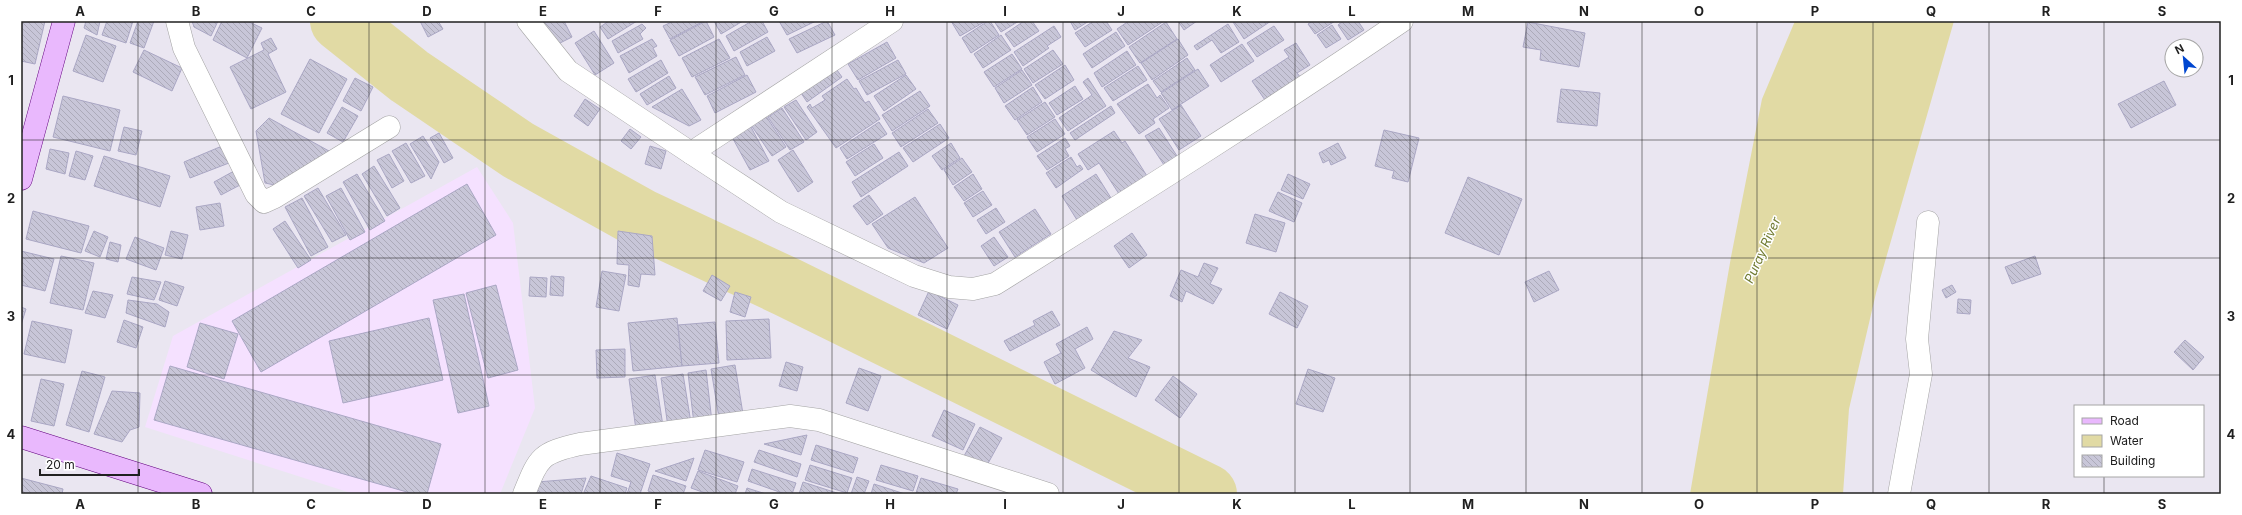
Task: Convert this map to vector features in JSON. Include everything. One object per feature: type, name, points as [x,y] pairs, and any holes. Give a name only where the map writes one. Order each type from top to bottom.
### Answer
[{"type":"street","points":[[21,179],[64,21]]},
{"type":"street","points":[[177,21],[184,48],[256,194],[264,202],[275,197],[389,127]]},
{"type":"street","points":[[528,21],[568,71],[781,212],[810,228],[914,276],[950,287],[973,289],[995,284],[1061,243],[1329,71],[1402,21]]},
{"type":"street","points":[[692,153],[892,21]]},
{"type":"street","points":[[1899,494],[1921,374],[1917,339],[1928,222]]},
{"type":"street","points":[[524,494],[536,463],[555,449],[580,444],[790,416],[819,420],[1048,494]]},
{"type":"street","points":[[21,436],[201,494]]},
{"type":"shaded area","points":[[477,167],[513,223],[535,408],[500,494],[354,494],[145,427],[173,336]]},
{"type":"water","name":"Puray River","points":[[1795,21],[1954,21],[1876,293],[1849,409],[1843,494],[1690,494],[1731,257],[1762,99]]},
{"type":"building","points":[[21,21],[45,21],[35,64],[21,61]]},
{"type":"building","points":[[86,21],[100,21],[97,35],[84,28]]},
{"type":"building","points":[[107,21],[133,21],[126,43],[102,35]]},
{"type":"building","points":[[138,21],[154,21],[144,48],[130,43]]},
{"type":"building","points":[[192,21],[218,21],[211,36],[194,27]]},
{"type":"building","points":[[222,21],[247,21],[262,28],[247,58],[213,40]]},
{"type":"building","points":[[420,21],[438,21],[443,29],[428,37]]},
{"type":"building","points":[[545,21],[564,21],[572,37],[552,47],[540,24]]},
{"type":"building","points":[[609,21],[637,21],[608,39],[600,27]]},
{"type":"building","points":[[674,21],[704,21],[670,39],[663,26]]},
{"type":"building","points":[[706,21],[714,37],[679,56],[670,40]]},
{"type":"building","points":[[714,21],[743,21],[721,34]]},
{"type":"building","points":[[752,21],[762,21],[768,32],[734,51],[726,36]]},
{"type":"building","points":[[779,21],[816,21],[787,35]]},
{"type":"building","points":[[827,21],[835,35],[797,53],[789,39]]},
{"type":"building","points":[[951,21],[986,21],[960,36]]},
{"type":"building","points":[[990,21],[999,35],[971,53],[962,38]]},
{"type":"building","points":[[994,21],[1019,21],[1001,32]]},
{"type":"building","points":[[1024,21],[1032,21],[1039,31],[1014,47],[1005,34]]},
{"type":"building","points":[[1070,21],[1089,21],[1075,30]]},
{"type":"building","points":[[1094,21],[1106,21],[1112,30],[1085,47],[1075,33]]},
{"type":"building","points":[[1129,21],[1164,21],[1128,45],[1117,29]]},
{"type":"building","points":[[1178,21],[1197,21],[1184,30]]},
{"type":"building","points":[[1271,21],[1244,39],[1233,22]]},
{"type":"building","points":[[1313,21],[1335,21],[1315,34],[1308,24]]},
{"type":"building","points":[[1343,21],[1358,21],[1364,30],[1348,40],[1338,25]]},
{"type":"building","points":[[1166,22],[1177,39],[1140,63],[1129,47]]},
{"type":"building","points":[[1528,22],[1585,33],[1579,67],[1540,60],[1541,50],[1523,47]]},
{"type":"building","points":[[642,24],[646,28],[640,34],[643,39],[618,53],[612,41]]},
{"type":"building","points":[[1228,24],[1239,42],[1221,53],[1212,40],[1197,50],[1194,46]]},
{"type":"building","points":[[1332,25],[1341,39],[1326,48],[1317,35]]},
{"type":"building","points":[[1054,26],[1061,37],[1047,46],[1049,48],[1023,66],[1014,52]]},
{"type":"building","points":[[1274,26],[1284,40],[1257,57],[1247,43]]},
{"type":"building","points":[[594,31],[614,63],[595,75],[575,43]]},
{"type":"building","points":[[1116,32],[1125,46],[1092,68],[1083,54]]},
{"type":"building","points":[[86,35],[116,46],[103,82],[73,71]]},
{"type":"building","points":[[1001,35],[1011,50],[983,68],[974,54]]},
{"type":"building","points":[[767,37],[775,51],[747,66],[740,52]]},
{"type":"building","points":[[271,38],[277,49],[268,54],[286,92],[251,109],[230,67],[264,50],[261,43]]},
{"type":"building","points":[[652,39],[657,46],[653,48],[657,56],[629,73],[620,56]]},
{"type":"building","points":[[719,39],[730,58],[692,77],[682,58]]},
{"type":"building","points":[[1178,39],[1188,55],[1152,80],[1141,63]]},
{"type":"building","points":[[887,42],[896,58],[858,80],[848,64]]},
{"type":"building","points":[[1296,43],[1310,65],[1297,73],[1302,79],[1267,103],[1252,81],[1289,57],[1284,50]]},
{"type":"building","points":[[1242,44],[1254,61],[1221,82],[1210,65]]},
{"type":"building","points":[[144,50],[182,68],[172,91],[133,72]]},
{"type":"building","points":[[1053,50],[1063,64],[1033,83],[1024,69]]},
{"type":"building","points":[[1127,51],[1136,65],[1102,87],[1094,73]]},
{"type":"building","points":[[1012,54],[1022,69],[994,87],[984,72]]},
{"type":"building","points":[[736,57],[745,75],[705,95],[695,77]]},
{"type":"building","points":[[1187,58],[1195,70],[1161,92],[1153,81]]},
{"type":"building","points":[[310,59],[347,79],[319,133],[281,114]]},
{"type":"building","points":[[661,60],[668,73],[636,92],[628,79]]},
{"type":"building","points":[[898,60],[906,74],[867,95],[859,81]]},
{"type":"building","points":[[1065,65],[1074,80],[1045,99],[1035,85]]},
{"type":"building","points":[[834,66],[842,77],[807,102],[799,90]]},
{"type":"building","points":[[1138,66],[1147,80],[1113,101],[1104,88]]},
{"type":"building","points":[[1198,69],[1209,86],[1172,110],[1161,93]]},
{"type":"building","points":[[1022,70],[1032,85],[1004,103],[995,88]]},
{"type":"building","points":[[747,75],[756,92],[715,113],[707,96]]},
{"type":"building","points":[[906,75],[916,89],[884,111],[874,96]]},
{"type":"building","points":[[669,76],[676,88],[647,105],[640,94]]},
{"type":"building","points":[[355,78],[373,87],[361,111],[343,101]]},
{"type":"building","points":[[1088,78],[1106,106],[1068,131],[1059,118],[1092,95],[1083,82]]},
{"type":"building","points":[[847,79],[854,89],[856,88],[865,103],[869,101],[880,119],[836,148],[807,107],[810,104],[812,108],[825,100],[822,96]]},
{"type":"building","points":[[2164,81],[2176,105],[2131,128],[2118,104]]},
{"type":"building","points":[[1148,84],[1157,98],[1160,95],[1169,108],[1153,119],[1155,123],[1139,134],[1117,104]]},
{"type":"building","points":[[1075,86],[1083,99],[1057,115],[1049,103]]},
{"type":"building","points":[[1033,87],[1042,102],[1015,120],[1005,106]]},
{"type":"building","points":[[682,89],[701,120],[689,126],[652,107]]},
{"type":"building","points":[[1561,89],[1600,93],[1597,126],[1557,122]]},
{"type":"building","points":[[920,91],[930,106],[892,131],[882,115]]},
{"type":"building","points":[[63,96],[120,110],[110,151],[53,137]]},
{"type":"building","points":[[585,99],[600,109],[588,126],[574,116]]},
{"type":"building","points":[[796,100],[817,132],[806,140],[784,107]]},
{"type":"building","points":[[1045,102],[1055,117],[1027,135],[1017,120]]},
{"type":"building","points":[[1181,105],[1201,136],[1179,150],[1159,119]]},
{"type":"building","points":[[1111,106],[1115,113],[1075,140],[1070,133]]},
{"type":"building","points":[[342,107],[358,116],[343,142],[327,133]]},
{"type":"building","points":[[782,108],[804,142],[790,150],[768,117]]},
{"type":"building","points":[[928,109],[938,123],[901,147],[892,133]]},
{"type":"building","points":[[766,116],[786,147],[772,156],[751,125]]},
{"type":"building","points":[[269,118],[329,151],[279,186],[265,183],[256,131]]},
{"type":"building","points":[[1055,119],[1065,134],[1037,152],[1027,137]]},
{"type":"building","points":[[879,122],[887,134],[847,159],[840,148]]},
{"type":"building","points":[[940,124],[949,138],[913,162],[903,148]]},
{"type":"building","points":[[124,127],[142,131],[136,155],[118,151]]},
{"type":"building","points":[[751,127],[769,161],[750,170],[732,137]]},
{"type":"building","points":[[1159,128],[1177,156],[1166,168],[1145,136]]},
{"type":"building","points":[[630,129],[641,137],[631,149],[621,141]]},
{"type":"building","points":[[1384,130],[1419,138],[1408,182],[1392,178],[1394,171],[1375,166]]},
{"type":"building","points":[[1114,131],[1122,143],[1125,141],[1147,176],[1119,194],[1099,163],[1088,170],[1078,154]]},
{"type":"building","points":[[439,133],[453,158],[444,163],[430,138]]},
{"type":"building","points":[[423,136],[439,162],[431,179],[410,144]]},
{"type":"building","points":[[1065,138],[1070,146],[1065,149],[1069,156],[1047,170],[1037,156]]},
{"type":"building","points":[[406,143],[425,176],[411,183],[392,151]]},
{"type":"building","points":[[951,143],[960,158],[942,170],[932,156]]},
{"type":"building","points":[[1338,143],[1346,158],[1331,165],[1329,160],[1323,163],[1319,153]]},
{"type":"building","points":[[874,144],[883,158],[855,176],[846,162]]},
{"type":"building","points":[[222,146],[229,163],[190,178],[184,162]]},
{"type":"building","points":[[650,146],[666,151],[661,169],[645,164]]},
{"type":"building","points":[[50,149],[69,153],[65,174],[46,169]]},
{"type":"building","points":[[793,150],[813,182],[798,192],[778,160]]},
{"type":"building","points":[[76,151],[93,156],[85,180],[69,176]]},
{"type":"building","points":[[899,152],[908,166],[861,197],[852,182]]},
{"type":"building","points":[[389,154],[404,181],[392,188],[377,160]]},
{"type":"building","points":[[104,156],[170,176],[160,207],[94,186]]},
{"type":"building","points":[[1071,157],[1077,167],[1080,165],[1083,169],[1056,188],[1046,173]]},
{"type":"building","points":[[962,158],[972,172],[953,185],[944,170]]},
{"type":"building","points":[[374,166],[400,208],[387,216],[362,174]]},
{"type":"building","points":[[234,171],[240,185],[221,195],[214,182]]},
{"type":"building","points":[[357,174],[385,221],[370,230],[343,182]]},
{"type":"building","points":[[973,174],[982,189],[964,201],[954,187]]},
{"type":"building","points":[[1096,174],[1111,198],[1077,220],[1062,196]]},
{"type":"building","points":[[1288,174],[1310,184],[1303,199],[1281,190]]},
{"type":"building","points":[[1468,177],[1522,199],[1499,255],[1445,233]]},
{"type":"building","points":[[467,184],[496,235],[261,372],[232,321]]},
{"type":"building","points":[[318,188],[346,235],[332,242],[304,196]]},
{"type":"building","points":[[341,188],[365,232],[350,240],[326,196]]},
{"type":"building","points":[[983,191],[992,205],[973,217],[964,203]]},
{"type":"building","points":[[1278,192],[1302,203],[1294,222],[1269,211]]},
{"type":"building","points":[[869,195],[883,214],[867,225],[853,206]]},
{"type":"building","points":[[915,197],[948,248],[924,263],[888,248],[872,224]]},
{"type":"building","points":[[302,198],[328,247],[311,256],[285,207]]},
{"type":"building","points":[[220,203],[224,226],[200,230],[196,207]]},
{"type":"building","points":[[996,208],[1005,222],[986,234],[977,220]]},
{"type":"building","points":[[1035,209],[1051,234],[1015,257],[999,232]]},
{"type":"building","points":[[33,211],[89,226],[81,253],[26,239]]},
{"type":"building","points":[[1255,214],[1285,223],[1276,252],[1246,243]]},
{"type":"building","points":[[285,221],[311,260],[298,268],[273,229]]},
{"type":"building","points":[[94,231],[108,237],[100,257],[85,251]]},
{"type":"building","points":[[171,231],[188,235],[182,259],[165,255]]},
{"type":"building","points":[[618,231],[652,236],[655,275],[641,274],[639,287],[628,285],[629,265],[617,264]]},
{"type":"building","points":[[1132,233],[1147,255],[1129,268],[1114,246]]},
{"type":"building","points":[[135,237],[164,248],[156,270],[126,259]]},
{"type":"building","points":[[994,237],[1008,257],[994,266],[981,246]]},
{"type":"building","points":[[110,242],[121,245],[118,262],[106,259]]},
{"type":"building","points":[[21,251],[54,259],[45,291],[21,285]]},
{"type":"building","points":[[61,256],[94,263],[83,310],[50,303]]},
{"type":"building","points":[[2035,256],[2041,274],[2012,284],[2005,267]]},
{"type":"building","points":[[1204,263],[1218,268],[1210,284],[1222,289],[1213,304],[1186,291],[1182,302],[1170,296],[1181,270],[1198,277]]},
{"type":"building","points":[[602,271],[626,275],[619,311],[596,307]]},
{"type":"building","points":[[1549,271],[1559,290],[1534,302],[1525,282]]},
{"type":"building","points":[[712,275],[730,286],[721,301],[703,291]]},
{"type":"building","points":[[551,276],[564,277],[563,296],[550,295]]},
{"type":"building","points":[[132,277],[161,282],[154,300],[127,294]]},
{"type":"building","points":[[530,277],[547,278],[546,297],[529,296]]},
{"type":"building","points":[[165,281],[184,287],[177,306],[159,300]]},
{"type":"building","points":[[496,285],[518,370],[488,378],[466,293]]},
{"type":"building","points":[[1952,285],[1956,292],[1946,298],[1942,290]]},
{"type":"building","points":[[93,291],[113,295],[105,318],[85,313]]},
{"type":"building","points":[[929,291],[958,305],[947,329],[918,315]]},
{"type":"building","points":[[735,292],[751,297],[745,317],[730,312]]},
{"type":"building","points":[[1280,292],[1308,306],[1297,328],[1269,314]]},
{"type":"building","points":[[464,294],[489,406],[458,413],[433,300]]},
{"type":"building","points":[[1958,299],[1971,300],[1970,314],[1957,313]]},
{"type":"building","points":[[128,300],[157,304],[169,312],[165,327],[126,313]]},
{"type":"building","points":[[21,307],[26,309],[21,325]]},
{"type":"building","points":[[1052,311],[1060,325],[1010,351],[1004,341],[1035,325],[1033,321]]},
{"type":"building","points":[[429,318],[443,380],[343,403],[329,341]]},
{"type":"building","points":[[677,318],[682,366],[633,371],[628,323]]},
{"type":"building","points":[[769,319],[771,358],[727,360],[726,321]]},
{"type":"building","points":[[124,320],[143,327],[136,348],[117,342]]},
{"type":"building","points":[[32,321],[72,330],[65,363],[24,354]]},
{"type":"building","points":[[715,322],[719,363],[682,366],[678,325]]},
{"type":"building","points":[[200,323],[238,334],[224,379],[187,367]]},
{"type":"building","points":[[1087,327],[1093,339],[1075,349],[1085,368],[1055,384],[1044,362],[1061,353],[1056,344]]},
{"type":"building","points":[[1114,331],[1142,340],[1128,358],[1150,367],[1136,397],[1091,370]]},
{"type":"building","points":[[2185,340],[2204,357],[2193,370],[2174,352]]},
{"type":"building","points":[[625,349],[625,377],[597,378],[596,350]]},
{"type":"building","points":[[786,362],[803,367],[797,391],[779,386]]},
{"type":"building","points":[[735,365],[743,414],[719,418],[711,369]]},
{"type":"building","points":[[170,366],[441,444],[427,494],[414,494],[154,420]]},
{"type":"building","points":[[859,368],[881,376],[868,411],[846,403]]},
{"type":"building","points":[[1308,369],[1335,378],[1323,412],[1296,404]]},
{"type":"building","points":[[706,370],[712,422],[694,424],[688,373]]},
{"type":"building","points":[[82,371],[105,377],[89,432],[66,425]]},
{"type":"building","points":[[683,374],[691,423],[668,427],[661,378]]},
{"type":"building","points":[[655,375],[663,426],[636,430],[629,379]]},
{"type":"building","points":[[1173,376],[1197,394],[1180,418],[1155,400]]},
{"type":"building","points":[[41,379],[64,384],[54,426],[31,421]]},
{"type":"building","points":[[112,391],[140,393],[139,427],[130,430],[122,442],[94,434]]},
{"type":"building","points":[[944,410],[975,424],[963,450],[932,436]]},
{"type":"building","points":[[980,427],[1002,438],[986,467],[964,456]]},
{"type":"building","points":[[807,435],[801,455],[764,444]]},
{"type":"building","points":[[816,445],[858,458],[853,473],[811,460]]},
{"type":"building","points":[[705,450],[744,462],[737,482],[698,470]]},
{"type":"building","points":[[759,450],[801,464],[797,477],[754,462]]},
{"type":"building","points":[[617,453],[650,464],[640,494],[627,494],[631,482],[611,476]]},
{"type":"building","points":[[694,458],[686,481],[655,471]]},
{"type":"building","points":[[810,465],[852,478],[847,493],[805,480]]},
{"type":"building","points":[[881,465],[918,476],[913,491],[876,480]]},
{"type":"building","points":[[752,469],[796,483],[792,494],[785,494],[748,481]]},
{"type":"building","points":[[698,471],[738,486],[735,494],[708,494],[691,488]]},
{"type":"building","points":[[653,475],[686,486],[683,494],[656,494],[648,491]]},
{"type":"building","points":[[591,476],[627,488],[625,494],[591,494],[584,492]]},
{"type":"building","points":[[857,477],[869,481],[864,494],[851,494]]},
{"type":"building","points":[[21,478],[63,489],[62,494],[21,494]]},
{"type":"building","points":[[586,478],[581,494],[534,494],[537,482]]},
{"type":"building","points":[[921,478],[958,489],[956,494],[916,493]]},
{"type":"building","points":[[803,482],[840,494],[799,494]]},
{"type":"building","points":[[874,484],[905,494],[871,494]]},
{"type":"building","points":[[747,488],[766,494],[745,494]]},
{"type":"waterway","points":[[340,21],[409,76],[518,150],[642,219],[787,287],[1207,494]]}]
